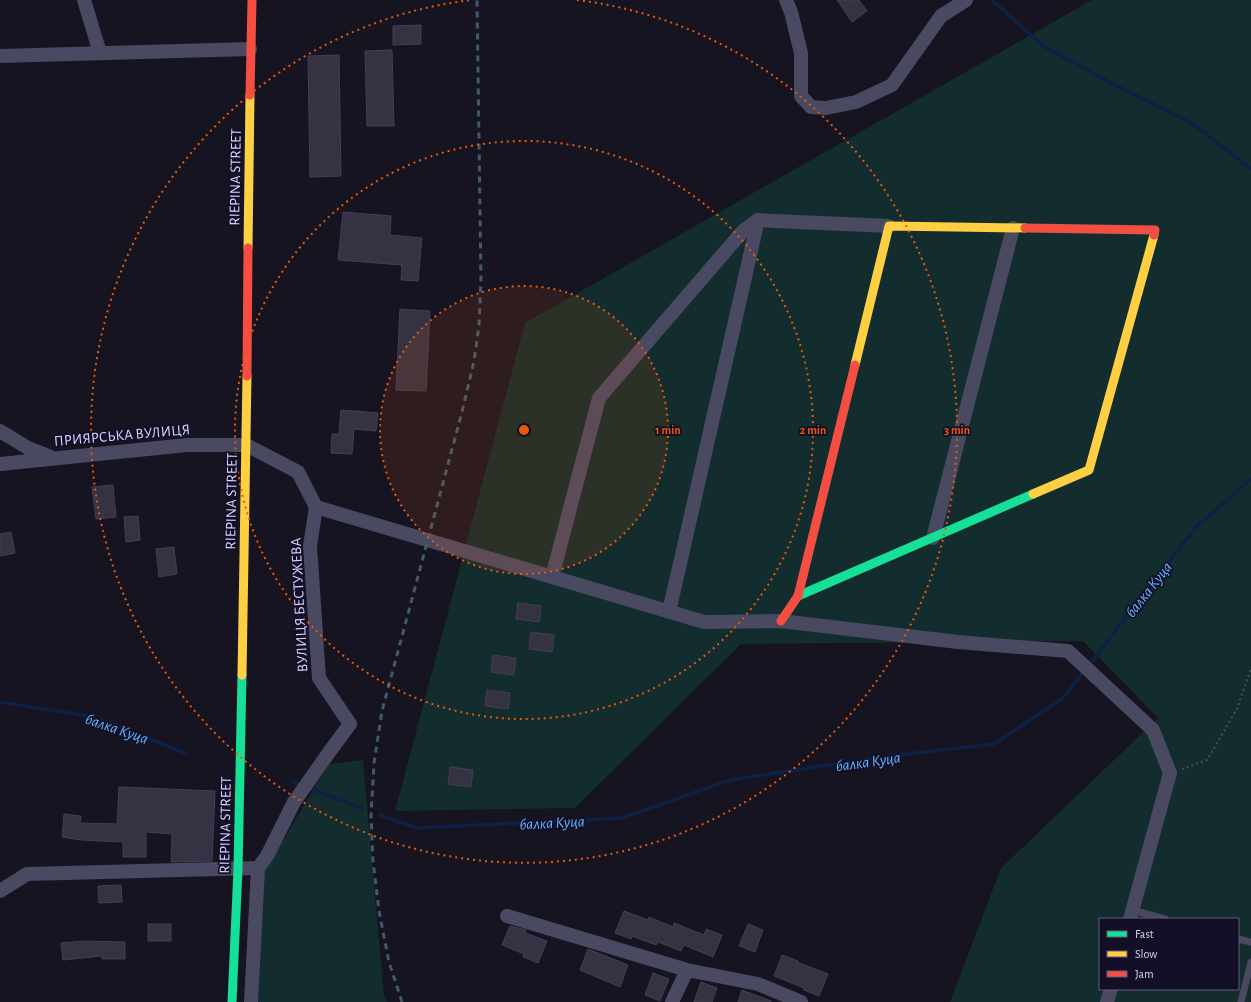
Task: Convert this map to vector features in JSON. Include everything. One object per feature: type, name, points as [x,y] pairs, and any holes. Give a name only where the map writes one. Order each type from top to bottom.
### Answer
[{"type":"street","points":[[84,0],[100,53]]},
{"type":"street","name":"RIEPINA STREET","points":[[232,1002],[238,869],[246,445],[250,49],[252,0]]},
{"type":"street","points":[[786,0],[791,12],[801,53],[801,96],[811,107],[826,108],[856,102],[892,85],[941,16],[966,0]]},
{"type":"street","points":[[0,56],[250,49]]},
{"type":"street","points":[[669,612],[758,220]]},
{"type":"street","points":[[552,577],[599,398],[743,231],[758,220],[889,226],[1155,230],[1089,470],[798,596]]},
{"type":"street","points":[[781,621],[798,596],[889,226]]},
{"type":"street","points":[[933,538],[1013,228]]},
{"type":"street","points":[[0,431],[28,448],[53,458]]},
{"type":"street","name":"ПРИЯРСЬКА ВУЛИЦЯ","points":[[0,464],[187,445],[246,445]]},
{"type":"street","points":[[246,445],[298,472],[316,507],[704,622],[781,621],[958,642],[1068,652],[1153,730],[1170,773],[1131,915]]},
{"type":"street","name":"ВУЛИЦЯ БЕСТУЖЕВА","points":[[251,1002],[258,868],[266,856],[294,802],[350,724],[319,678],[310,546],[316,507]]},
{"type":"street","points":[[0,891],[27,874],[258,868]]},
{"type":"street","points":[[506,916],[687,970],[758,984],[801,1002]]},
{"type":"street","points":[[672,1002],[687,970]]},
{"type":"street","points":[[1107,1002],[1111,990]]},
{"type":"lane","points":[[1131,915],[1156,918]]},
{"type":"lane","points":[[1239,939],[1251,942]]},
{"type":"lane","points":[[1241,1002],[1251,962]]},
{"type":"path","points":[[1170,773],[1207,760],[1237,709],[1251,668]]},
{"type":"green space","points":[[1092,0],[1251,0],[1251,1002],[950,1002],[1001,868],[1158,718],[1083,641],[741,644],[575,808],[395,811],[525,323]]},
{"type":"green space","points":[[363,760],[384,996],[387,1002],[258,1002],[259,880],[329,764]]},
{"type":"building","points":[[837,0],[859,0],[867,11],[852,22]]},
{"type":"building","points":[[421,25],[421,44],[393,45],[393,26]]},
{"type":"building","points":[[392,50],[394,126],[367,126],[365,51]]},
{"type":"building","points":[[339,55],[341,176],[310,177],[308,56]]},
{"type":"building","points":[[343,212],[391,216],[390,235],[422,238],[418,281],[401,280],[402,265],[338,260]]},
{"type":"building","points":[[400,309],[430,311],[426,391],[396,390]]},
{"type":"building","points":[[341,410],[378,413],[376,431],[354,429],[352,454],[331,453],[332,434],[339,434]]},
{"type":"building","points":[[113,485],[116,517],[96,519],[92,487]]},
{"type":"building","points":[[138,516],[140,540],[126,542],[124,517]]},
{"type":"building","points":[[11,532],[15,553],[0,556],[0,534]]},
{"type":"building","points":[[174,547],[177,574],[159,577],[156,549]]},
{"type":"building","points":[[518,603],[541,606],[539,622],[516,619]]},
{"type":"building","points":[[531,632],[554,635],[552,652],[529,649]]},
{"type":"building","points":[[493,655],[516,658],[514,675],[491,672]]},
{"type":"building","points":[[487,690],[510,693],[508,709],[485,706]]},
{"type":"building","points":[[450,767],[473,770],[471,787],[448,784]]},
{"type":"building","points":[[119,787],[215,791],[212,861],[171,862],[172,834],[146,832],[146,857],[123,857],[123,842],[81,840],[62,837],[64,814],[81,816],[80,823],[117,824]]},
{"type":"building","points":[[121,885],[122,902],[99,903],[98,886]]},
{"type":"building","points":[[624,911],[648,920],[649,917],[673,927],[674,923],[704,935],[706,929],[722,935],[713,957],[684,945],[681,951],[658,942],[656,945],[632,936],[631,939],[615,933]]},
{"type":"building","points":[[148,924],[171,924],[171,941],[148,941]]},
{"type":"building","points":[[748,924],[763,930],[755,952],[739,946]]},
{"type":"building","points":[[510,926],[526,930],[525,933],[547,941],[538,963],[523,957],[524,954],[502,945]]},
{"type":"building","points":[[84,941],[125,942],[125,959],[102,959],[102,956],[63,960],[61,943]]},
{"type":"building","points":[[588,949],[628,965],[620,987],[580,970]]},
{"type":"building","points":[[782,955],[828,974],[819,996],[804,990],[804,988],[774,976]]},
{"type":"building","points":[[653,973],[669,979],[660,1001],[645,995]]},
{"type":"building","points":[[701,982],[717,988],[712,1002],[694,1002]]},
{"type":"building","points":[[742,990],[771,1001],[771,1002],[738,1002]]},
{"type":"waterway","points":[[992,0],[1043,46],[1119,87],[1192,123],[1251,169]]},
{"type":"waterway","name":"балка Куца","points":[[1088,666],[1196,527],[1251,479]]},
{"type":"waterway","name":"балка Куца","points":[[380,815],[417,828],[622,818],[730,780],[881,757],[994,744],[1062,699],[1084,671]]},
{"type":"waterway","name":"балка Куца","points":[[0,702],[93,717],[185,753]]},
{"type":"waterway","name":"балка Куца","points":[[293,782],[301,785]]},
{"type":"waterway","name":"балка Куца","points":[[309,788],[362,808]]},
{"type":"railway","points":[[402,1002],[389,962],[379,911],[373,861],[371,816],[374,763],[382,711],[462,412],[474,361],[479,325],[481,281],[477,0]]},
{"type":"traffic: fast","points":[[798,596],[1033,494]]},
{"type":"traffic: fast","points":[[232,1002],[238,869],[242,675]]},
{"type":"traffic: slow","points":[[248,248],[250,95]]},
{"type":"traffic: slow","points":[[855,365],[889,226],[1025,228]]},
{"type":"traffic: slow","points":[[1033,494],[1089,470],[1154,235]]},
{"type":"traffic: slow","points":[[242,675],[247,376]]},
{"type":"traffic: jam","points":[[250,95],[252,0]]},
{"type":"traffic: jam","points":[[1025,228],[1155,230],[1154,235]]},
{"type":"traffic: jam","points":[[247,376],[248,248]]},
{"type":"traffic: jam","points":[[781,621],[798,596],[855,365]]}]
